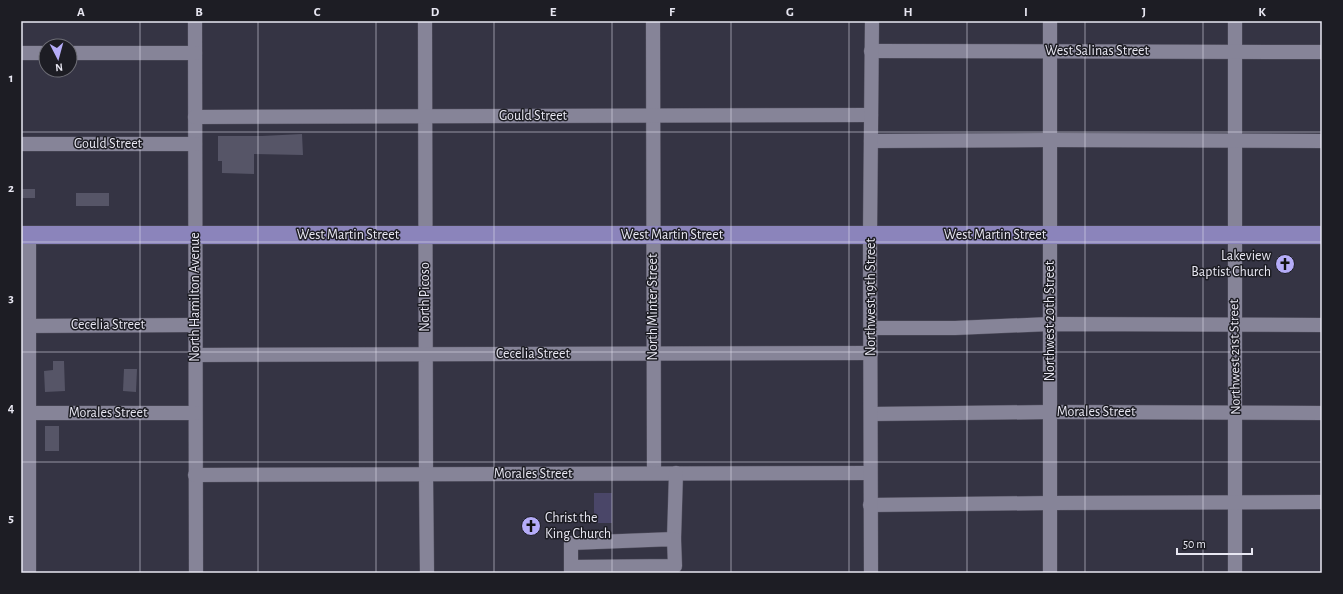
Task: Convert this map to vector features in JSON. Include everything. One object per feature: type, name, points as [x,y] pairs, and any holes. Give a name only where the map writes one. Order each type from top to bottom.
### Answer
[{"type":"main road","name":"West Martin Street","points":[[25,235],[1322,235]]},
{"type":"street","name":"North Hamilton Avenue","points":[[195,21],[196,573]]},
{"type":"street","name":"North Picoso","points":[[425,21],[427,573]]},
{"type":"street","name":"North Minter Street","points":[[653,21],[654,473]]},
{"type":"street","name":"Northwest 19th Street","points":[[871,573],[870,235],[872,21]]},
{"type":"street","name":"Northwest 20th Street","points":[[1050,21],[1050,573]]},
{"type":"street","name":"Northwest 21st Street","points":[[1235,21],[1234,235],[1236,573]]},
{"type":"street","name":"West Salinas Street","points":[[871,51],[1322,52]]},
{"type":"street","points":[[21,53],[38,53]]},
{"type":"street","points":[[78,53],[195,53]]},
{"type":"street","name":"Gould Street","points":[[195,117],[871,115]]},
{"type":"street","points":[[871,141],[1322,141]]},
{"type":"street","name":"Gould Street","points":[[21,144],[195,144]]},
{"type":"street","points":[[25,235],[25,413],[29,573]]},
{"type":"street","points":[[871,328],[955,328],[1050,324],[1322,325]]},
{"type":"street","name":"Cecelia Street","points":[[25,326],[195,325]]},
{"type":"street","name":"Cecelia Street","points":[[195,355],[871,353]]},
{"type":"street","name":"Morales Street","points":[[870,414],[1050,412],[1322,413]]},
{"type":"street","name":"Morales Street","points":[[25,413],[195,413]]},
{"type":"street","points":[[674,539],[571,543],[571,570],[604,570],[674,566],[676,473]]},
{"type":"street","name":"Morales Street","points":[[195,474],[870,473]]},
{"type":"street","points":[[870,505],[1322,502]]},
{"type":"shaded area","points":[[594,493],[612,493],[612,523],[594,523]]},
{"type":"building","points":[[302,134],[303,155],[254,154],[254,174],[222,173],[222,161],[218,161],[218,136]]},
{"type":"building","points":[[21,189],[35,189],[35,198],[21,198]]},
{"type":"building","points":[[76,193],[109,193],[109,206],[76,206]]},
{"type":"building","points":[[53,361],[64,361],[65,391],[45,392],[44,371],[53,370]]},
{"type":"building","points":[[124,369],[137,369],[136,392],[123,391]]},
{"type":"building","points":[[45,426],[59,426],[59,451],[45,451]]},
{"type":"place","name":"Lakeview Baptist Church","points":[[1285,264]]},
{"type":"place","name":"Christ the King Church","points":[[531,526]]}]
